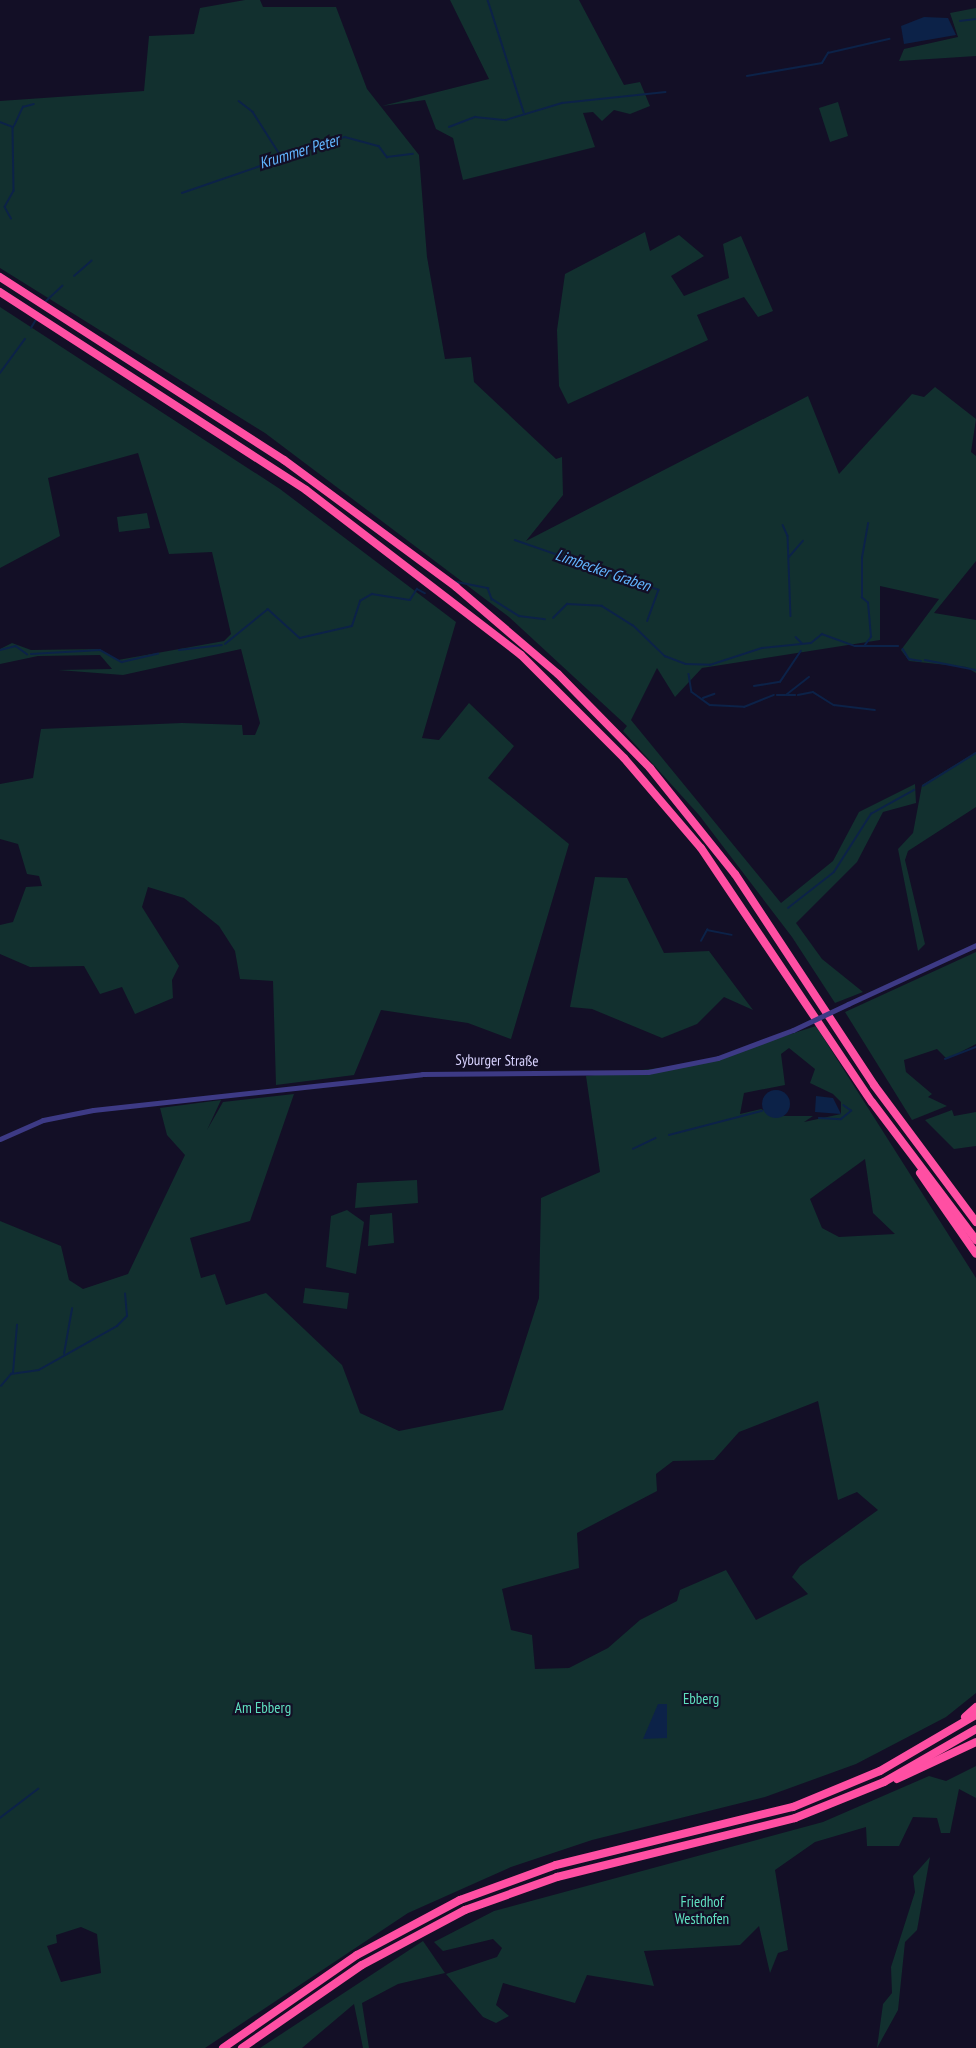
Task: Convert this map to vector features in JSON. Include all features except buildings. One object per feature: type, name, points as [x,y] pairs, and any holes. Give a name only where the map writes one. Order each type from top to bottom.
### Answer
[{"type":"highway","points":[[0,277],[91,333],[386,533],[528,647],[680,802],[750,894],[844,1036],[976,1222]]},
{"type":"highway","points":[[0,292],[85,344],[379,542],[521,655],[624,758],[700,848],[916,1163],[976,1240]]},
{"type":"highway","points":[[844,1036],[976,1215]]},
{"type":"highway","points":[[916,1163],[924,1184],[976,1259]]},
{"type":"highway","points":[[969,1247],[976,1254]]},
{"type":"highway","points":[[947,1735],[976,1707]]},
{"type":"highway","points":[[223,2048],[357,1955],[460,1900],[556,1865],[793,1807],[880,1771],[947,1735],[976,1715]]},
{"type":"highway","points":[[884,1782],[976,1729]]},
{"type":"highway","points":[[242,2048],[372,1959],[480,1904],[592,1867],[771,1826],[884,1782],[976,1742]]},
{"type":"street","name":"Syburger Straße","points":[[0,1139],[42,1120],[85,1111],[422,1074],[648,1072],[718,1058],[793,1030],[976,945]]},
{"type":"green space","points":[[245,0],[260,0],[263,7],[336,7],[367,89],[419,155],[427,257],[445,359],[471,357],[474,382],[556,459],[562,457],[563,495],[526,541],[808,396],[839,474],[912,394],[924,397],[935,387],[976,419],[971,452],[976,456],[976,561],[934,613],[976,620],[976,673],[966,667],[909,661],[901,650],[939,599],[880,586],[880,640],[702,668],[675,697],[657,668],[631,720],[781,903],[833,861],[859,812],[915,784],[916,803],[883,812],[857,862],[796,923],[822,959],[863,992],[835,1003],[792,937],[699,815],[623,731],[627,726],[509,617],[265,433],[0,268],[0,101],[144,91],[149,36],[194,34],[200,8]]},
{"type":"green space","points":[[450,0],[579,0],[624,85],[640,82],[650,106],[630,114],[614,110],[602,121],[593,112],[583,113],[595,147],[463,180],[453,138],[436,129],[425,100],[382,106],[489,79]]},
{"type":"green space","points":[[976,8],[976,56],[899,61],[904,49],[958,37],[950,13]]},
{"type":"green space","points":[[838,102],[848,136],[830,142],[819,108]]},
{"type":"green space","points":[[645,232],[650,251],[679,235],[704,256],[671,276],[684,296],[729,278],[723,244],[741,236],[773,311],[758,317],[744,297],[697,315],[708,340],[568,404],[559,386],[557,330],[565,274]]},
{"type":"green space","points":[[0,307],[280,489],[456,622],[422,738],[439,740],[469,703],[514,746],[488,778],[569,844],[511,1039],[468,1023],[381,1010],[354,1075],[276,1085],[273,981],[240,979],[235,951],[219,926],[184,898],[148,887],[142,907],[179,966],[172,980],[173,998],[135,1014],[122,987],[100,994],[84,966],[30,967],[0,954],[0,925],[13,922],[26,887],[42,886],[39,876],[27,874],[18,844],[0,839],[0,784],[33,778],[41,729],[182,723],[242,725],[243,735],[255,735],[260,723],[241,649],[123,675],[58,670],[112,669],[100,655],[38,656],[0,664],[0,649],[12,643],[31,650],[100,649],[118,660],[224,641],[231,634],[212,552],[169,554],[138,453],[48,478],[60,536],[0,568]]},
{"type":"green space","points":[[147,513],[150,528],[119,532],[117,517]]},
{"type":"green space","points":[[976,752],[976,807],[908,851],[905,860],[925,944],[918,951],[898,849],[913,833],[922,785]]},
{"type":"green space","points":[[595,877],[627,878],[664,953],[709,951],[753,1010],[724,997],[697,1024],[662,1038],[592,1009],[570,1007]]},
{"type":"green space","points":[[976,952],[976,1044],[947,1059],[937,1049],[904,1060],[906,1072],[932,1094],[928,1097],[947,1106],[912,1120],[845,1012]]},
{"type":"green space","name":"Am Ebberg","points":[[816,1026],[976,1278],[976,1693],[946,1717],[856,1764],[765,1797],[592,1840],[511,1867],[408,1913],[205,2048],[0,2048],[0,1221],[61,1246],[69,1280],[83,1289],[128,1274],[185,1155],[167,1135],[160,1108],[221,1100],[207,1130],[223,1102],[294,1094],[250,1221],[190,1238],[201,1278],[215,1274],[226,1305],[266,1293],[342,1365],[360,1413],[399,1431],[503,1410],[539,1298],[541,1198],[600,1172],[586,1076],[697,1064]],"holes":[[[789,1048],[815,1069],[810,1083],[833,1094],[841,1102],[841,1114],[804,1122],[813,1116],[779,1116],[761,1109],[740,1114],[744,1093],[785,1085],[781,1054]],[[865,1159],[873,1213],[895,1234],[839,1237],[822,1228],[810,1199]],[[818,1401],[838,1500],[857,1492],[878,1510],[800,1566],[792,1577],[808,1594],[756,1620],[726,1570],[680,1590],[677,1601],[640,1620],[608,1648],[569,1668],[535,1669],[532,1635],[511,1630],[502,1589],[579,1568],[577,1533],[657,1491],[656,1474],[673,1461],[714,1460],[739,1432]],[[81,1927],[97,1934],[101,1973],[61,1982],[47,1946],[57,1943],[56,1935]]]},
{"type":"green space","points":[[952,1110],[954,1116],[976,1112],[976,1146],[954,1149],[925,1120]]},
{"type":"green space","points":[[417,1180],[418,1203],[355,1208],[357,1183]]},
{"type":"green space","points":[[347,1210],[364,1222],[356,1274],[326,1267],[331,1216]]},
{"type":"green space","points":[[392,1213],[394,1243],[368,1246],[370,1215]]},
{"type":"green space","points":[[305,1288],[349,1293],[347,1309],[303,1303]]},
{"type":"green space","name":"Friedhof Westhofen","points":[[976,1766],[976,1798],[959,1789],[950,1833],[941,1833],[937,1818],[913,1817],[899,1846],[867,1846],[866,1827],[815,1842],[775,1870],[788,1950],[778,1953],[770,1973],[759,1926],[740,1945],[644,1951],[654,1986],[587,1975],[575,2003],[503,1983],[496,2005],[509,2016],[496,2023],[483,2017],[446,1974],[497,1957],[502,1948],[493,1939],[443,1951],[434,1942],[494,1911],[823,1822],[929,1776],[946,1781]]},
{"type":"green space","points":[[930,1857],[917,1930],[905,1942],[898,2010],[877,2048],[883,2004],[892,1993],[891,1967],[915,1892],[913,1876]]},
{"type":"green space","points":[[423,1941],[445,1973],[398,1984],[362,2003],[369,2048],[363,2048],[354,2004],[302,2048],[260,2048]]},
{"type":"water","points":[[924,17],[948,18],[956,35],[904,44],[901,26]]},
{"type":"water","points":[[776,1090],[786,1094],[790,1104],[786,1114],[776,1118],[766,1114],[762,1104],[766,1094]]},
{"type":"water","points":[[816,1096],[833,1098],[841,1114],[815,1112]]},
{"type":"water","points":[[658,1704],[667,1704],[667,1738],[643,1739]]},
{"type":"waterway","points":[[488,0],[524,112]]},
{"type":"waterway","name":"Krummer Peter","points":[[960,21],[976,19]]},
{"type":"waterway","name":"Krummer Peter","points":[[747,76],[822,63],[828,53],[889,39]]},
{"type":"waterway","name":"Krummer Peter","points":[[449,127],[475,117],[506,120],[562,103],[665,92]]},
{"type":"waterway","points":[[239,101],[253,112],[281,156]]},
{"type":"waterway","points":[[14,126],[23,107],[34,104]]},
{"type":"waterway","points":[[0,122],[13,127],[14,191],[5,207],[11,218]]},
{"type":"waterway","name":"Krummer Peter","points":[[182,193],[345,137],[379,146],[387,157],[413,154]]},
{"type":"waterway","points":[[74,276],[91,261]]},
{"type":"waterway","points":[[44,303],[62,286]]},
{"type":"waterway","points":[[31,328],[37,318]]},
{"type":"waterway","points":[[0,373],[25,339]]},
{"type":"waterway","points":[[865,645],[871,637],[868,603],[862,598],[862,558],[868,524]]},
{"type":"waterway","points":[[783,525],[788,536],[791,616]]},
{"type":"waterway","name":"Limbecker Graben","points":[[515,540],[659,590],[648,621]]},
{"type":"waterway","points":[[789,557],[803,541]]},
{"type":"waterway","points":[[452,581],[488,588],[492,599],[519,616],[545,619]]},
{"type":"waterway","points":[[225,644],[268,609],[300,638],[352,626],[360,601],[372,594],[410,600],[417,589],[425,593]]},
{"type":"waterway","points":[[553,618],[567,604],[602,606],[633,625],[665,656],[686,664],[710,665],[762,648],[811,643],[822,634],[855,646],[898,646]]},
{"type":"waterway","points":[[796,637],[802,643]]},
{"type":"waterway","points":[[179,650],[222,645]]},
{"type":"waterway","points":[[0,650],[16,646],[27,654]]},
{"type":"waterway","points":[[903,649],[909,659],[921,661]]},
{"type":"waterway","points":[[31,654],[100,650],[122,662],[158,654]]},
{"type":"waterway","points":[[754,686],[780,682],[801,651]]},
{"type":"waterway","points":[[925,660],[976,670]]},
{"type":"waterway","points":[[689,674],[692,692],[710,705],[744,707],[774,695]]},
{"type":"waterway","points":[[786,695],[809,677]]},
{"type":"waterway","points":[[798,695],[813,692],[834,705],[875,710]]},
{"type":"waterway","points":[[703,698],[714,694]]},
{"type":"waterway","points":[[777,695],[795,695]]},
{"type":"waterway","points":[[923,786],[976,753]]},
{"type":"waterway","points":[[788,908],[834,872],[871,814],[914,790]]},
{"type":"waterway","points":[[701,941],[707,930],[732,935]]},
{"type":"waterway","points":[[945,1059],[976,1047]]},
{"type":"waterway","points":[[819,1118],[841,1119],[851,1111],[844,1106]]},
{"type":"waterway","points":[[669,1135],[762,1111]]},
{"type":"waterway","points":[[633,1149],[656,1138]]},
{"type":"waterway","points":[[1,1386],[11,1374],[39,1370],[117,1326],[127,1316],[125,1294]]},
{"type":"waterway","points":[[64,1354],[72,1309]]},
{"type":"waterway","points":[[13,1373],[17,1325]]},
{"type":"waterway","points":[[0,1818],[38,1789]]},
{"type":"park label","name":"Ebberg","points":[[701,1699]]}]
